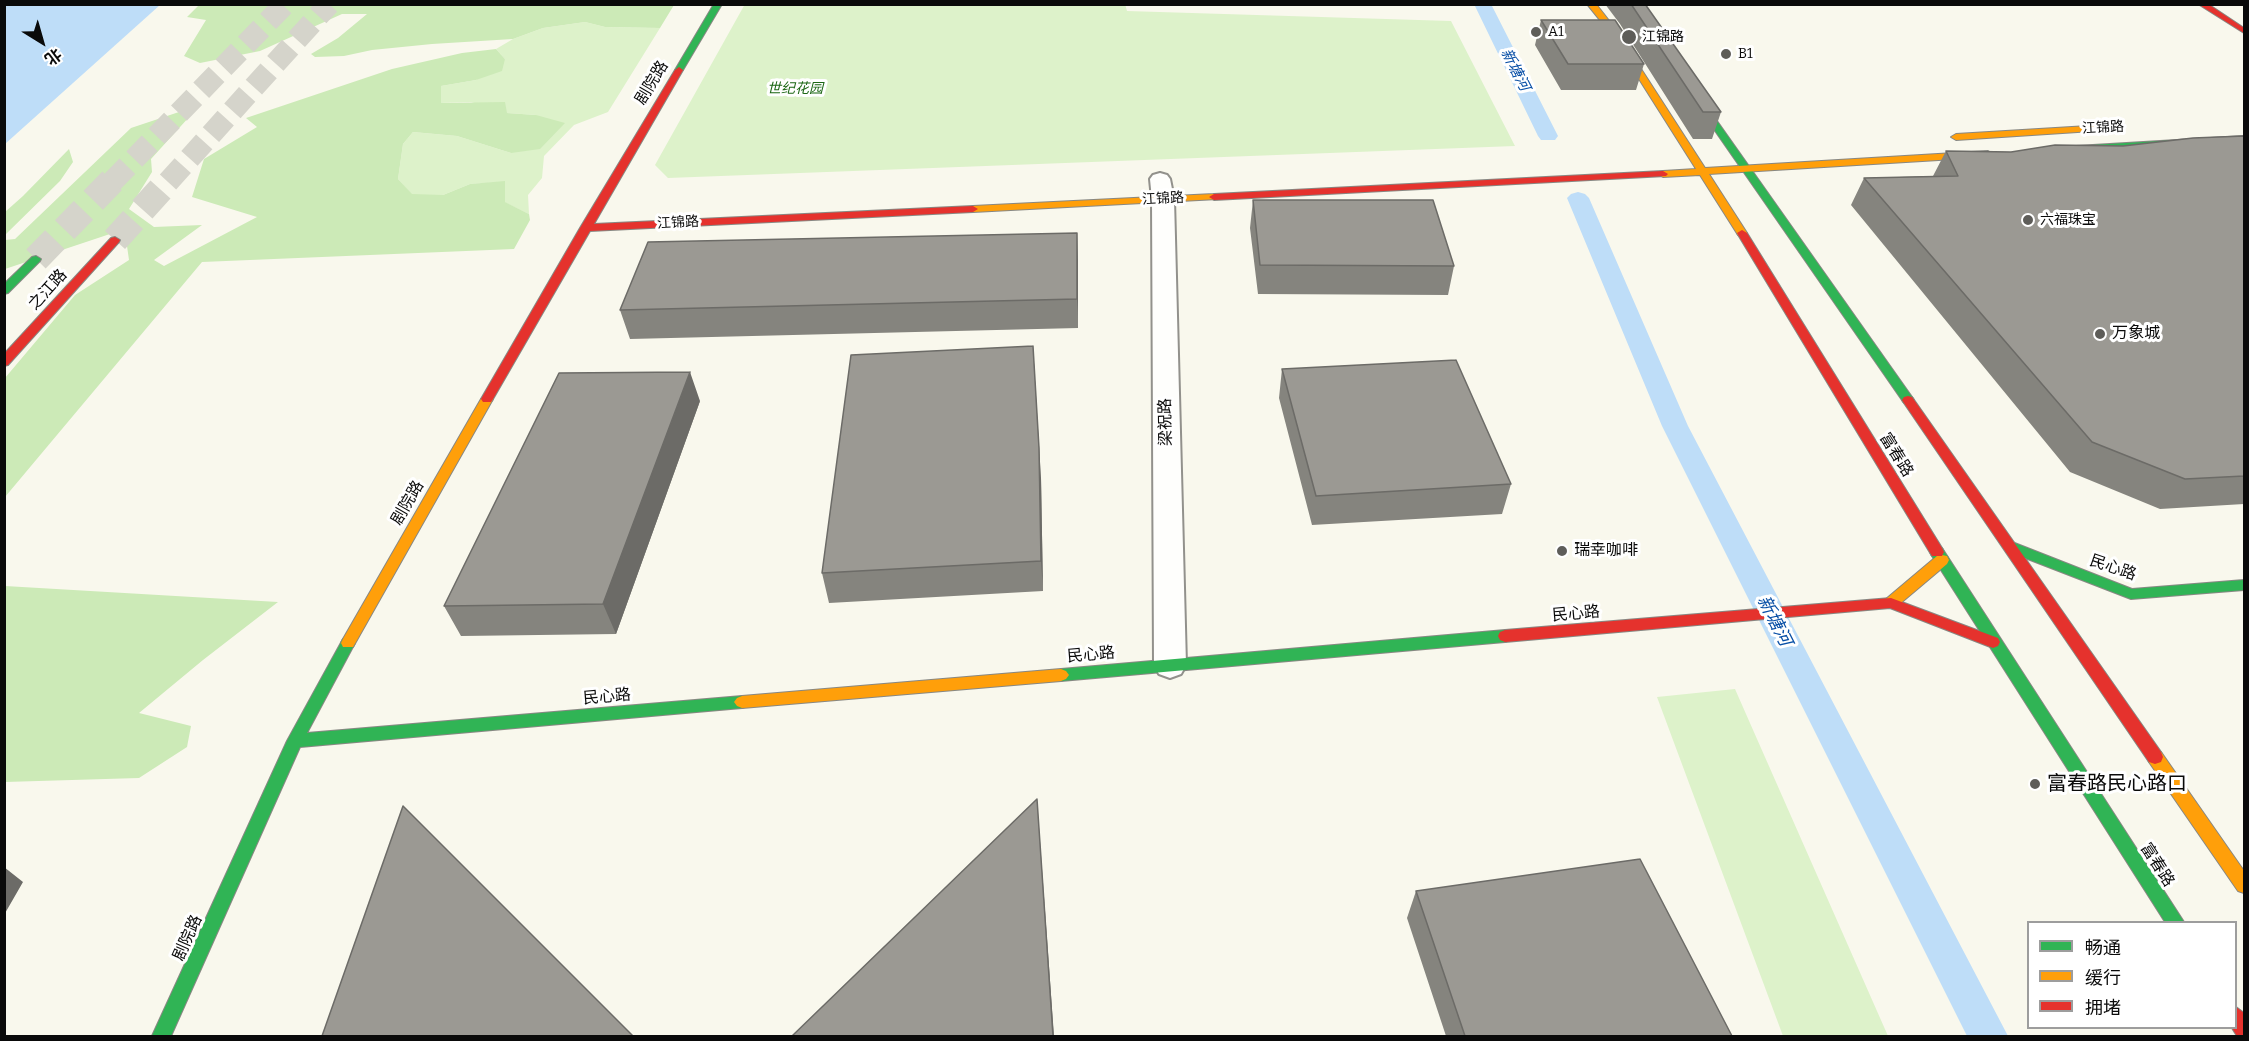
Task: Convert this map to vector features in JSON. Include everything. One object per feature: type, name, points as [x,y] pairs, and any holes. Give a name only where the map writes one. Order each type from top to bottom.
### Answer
[{"type":"street","name":"剧院路","points":[[161,1036],[295,741],[339,659],[585,228],[718,4]]},
{"type":"street","name":"富春路","points":[[1591,4],[1611,29],[1682,152],[1704,172],[1941,560],[2174,921]]},
{"type":"street","points":[[2202,4],[2244,31]]},
{"type":"street","points":[[1679,74],[1720,150],[1748,169],[2244,885]]},
{"type":"street","name":"江锦路","points":[[1937,138],[2114,128]]},
{"type":"street","name":"江锦路","points":[[2057,150],[2244,139]]},
{"type":"street","points":[[1682,152],[1751,148]]},
{"type":"street","name":"江锦路","points":[[585,228],[1161,184],[1704,172],[1998,154]]},
{"type":"street","name":"梁祝路","points":[[1161,184],[1170,664]]},
{"type":"street","points":[[595,211],[618,210]]},
{"type":"street","name":"之江路","points":[[4,362],[115,240]]},
{"type":"street","name":"之江路","points":[[4,291],[36,259]]},
{"type":"street","name":"民心路","points":[[2012,547],[2131,594],[2244,585]]},
{"type":"street","points":[[1891,603],[1941,560]]},
{"type":"street","name":"民心路","points":[[295,741],[1891,603],[1993,642]]},
{"type":"green space","name":"世纪花园","points":[[745,4],[1125,4],[1127,11],[1451,21],[1515,146],[668,178],[655,165]]},
{"type":"green space","points":[[199,5],[674,5],[660,28],[605,27],[585,22],[543,28],[513,39],[432,44],[372,50],[344,56],[315,57],[311,54],[338,38],[367,14],[342,14],[260,51],[200,63],[184,56],[206,20],[187,17]]},
{"type":"green space","points":[[585,22],[605,27],[660,28],[608,112],[574,125],[544,156],[542,178],[528,195],[529,214],[504,202],[505,182],[470,184],[443,195],[412,195],[398,179],[403,144],[413,132],[457,136],[511,153],[536,115],[507,113],[471,102],[441,103],[441,86],[476,80],[505,59],[496,49],[513,39],[543,28]]},
{"type":"green space","points":[[496,49],[505,59],[502,71],[476,80],[441,86],[441,103],[505,102],[507,113],[536,115],[565,123],[540,149],[511,153],[457,136],[413,132],[403,144],[398,179],[412,194],[443,195],[470,184],[505,181],[505,202],[529,214],[530,220],[514,249],[202,262],[5,497],[5,378],[75,295],[129,260],[127,246],[113,233],[5,269],[5,240],[15,239],[131,128],[200,105],[151,159],[152,172],[129,209],[154,227],[202,225],[154,260],[164,266],[257,217],[192,197],[204,159],[257,127],[246,118],[392,69],[462,53]]},
{"type":"green space","points":[[69,149],[73,162],[60,181],[5,235],[5,212]]},
{"type":"green space","points":[[4,586],[278,602],[139,713],[191,726],[187,747],[139,778],[5,782]]},
{"type":"green space","points":[[1735,689],[1888,1036],[1783,1036],[1657,697]]},
{"type":"water","points":[[5,4],[160,4],[160,5],[5,144]]},
{"type":"building","points":[[1631,4],[1645,4],[1721,112],[1703,112]]},
{"type":"building","points":[[1541,20],[1615,20],[1644,64],[1568,64]]},
{"type":"building","name":"万象城","points":[[2244,136],[2244,476],[2185,479],[2092,442],[1864,178],[1958,176],[1946,151],[2011,152],[2055,145],[2123,146],[2193,138]]},
{"type":"building","points":[[1253,200],[1433,200],[1454,266],[1260,265]]},
{"type":"building","points":[[1077,233],[1077,299],[620,310],[648,242]]},
{"type":"building","points":[[1033,346],[1039,448],[1041,561],[822,573],[851,355]]},
{"type":"building","points":[[1456,360],[1511,484],[1316,496],[1282,369]]},
{"type":"building","points":[[690,372],[603,604],[444,606],[559,373]]},
{"type":"building","points":[[1037,799],[1053,1036],[792,1036]]},
{"type":"building","points":[[403,806],[633,1036],[322,1036]]},
{"type":"building","points":[[1640,859],[1732,1036],[1465,1036],[1416,891]]},
{"type":"waterway","name":"新塘河","points":[[1482,4],[1548,136]]},
{"type":"waterway","name":"新塘河","points":[[1578,198],[1675,426],[1988,1036]]},
{"type":"tunnel","points":[[112,182],[285,4]]},
{"type":"tunnel","points":[[168,182],[329,4]]},
{"type":"tunnel","points":[[36,259],[113,180]]},
{"type":"tunnel","points":[[115,240],[169,180]]},
{"type":"traffic: fast","points":[[679,70],[718,4]]},
{"type":"traffic: fast","points":[[1690,89],[1908,400]]},
{"type":"traffic: fast","points":[[2076,149],[2244,139]]},
{"type":"traffic: fast","points":[[4,291],[36,259]]},
{"type":"traffic: fast","points":[[2012,547],[2131,594],[2244,585]]},
{"type":"traffic: fast","points":[[1937,552],[2174,921]]},
{"type":"traffic: fast","points":[[1061,675],[1505,636]]},
{"type":"traffic: fast","points":[[161,1036],[295,741],[348,643]]},
{"type":"traffic: fast","points":[[295,741],[742,702]]},
{"type":"traffic: slow","points":[[1591,4],[1611,29],[1742,233]]},
{"type":"traffic: slow","points":[[1956,137],[2105,128]]},
{"type":"traffic: slow","points":[[1663,174],[1988,154]]},
{"type":"traffic: slow","points":[[973,209],[1214,197]]},
{"type":"traffic: slow","points":[[348,643],[487,399]]},
{"type":"traffic: slow","points":[[1891,603],[1942,560]]},
{"type":"traffic: slow","points":[[742,702],[1061,675]]},
{"type":"traffic: slow","points":[[2155,757],[2244,885]]},
{"type":"traffic: jam","points":[[2202,4],[2244,31]]},
{"type":"traffic: jam","points":[[487,399],[679,70]]},
{"type":"traffic: jam","points":[[1214,197],[1663,174]]},
{"type":"traffic: jam","points":[[585,228],[973,209]]},
{"type":"traffic: jam","points":[[1742,233],[1937,552]]},
{"type":"traffic: jam","points":[[4,362],[115,240]]},
{"type":"traffic: jam","points":[[1908,400],[2155,757]]},
{"type":"traffic: jam","points":[[1505,636],[1891,603],[1993,642]]},
{"type":"traffic: jam","points":[[2237,1018],[2244,1030]]},
{"type":"place","name":"A1","points":[[1536,32]]},
{"type":"place","name":"江锦路","points":[[1629,37]]},
{"type":"place","name":"B1","points":[[1726,54]]},
{"type":"place","name":"六福珠宝","points":[[2028,220]]},
{"type":"place","name":"万象城","points":[[2100,334]]},
{"type":"place","name":"瑞幸咖啡","points":[[1562,551]]},
{"type":"place","name":"富春路民心路口","points":[[2035,784]]}]
